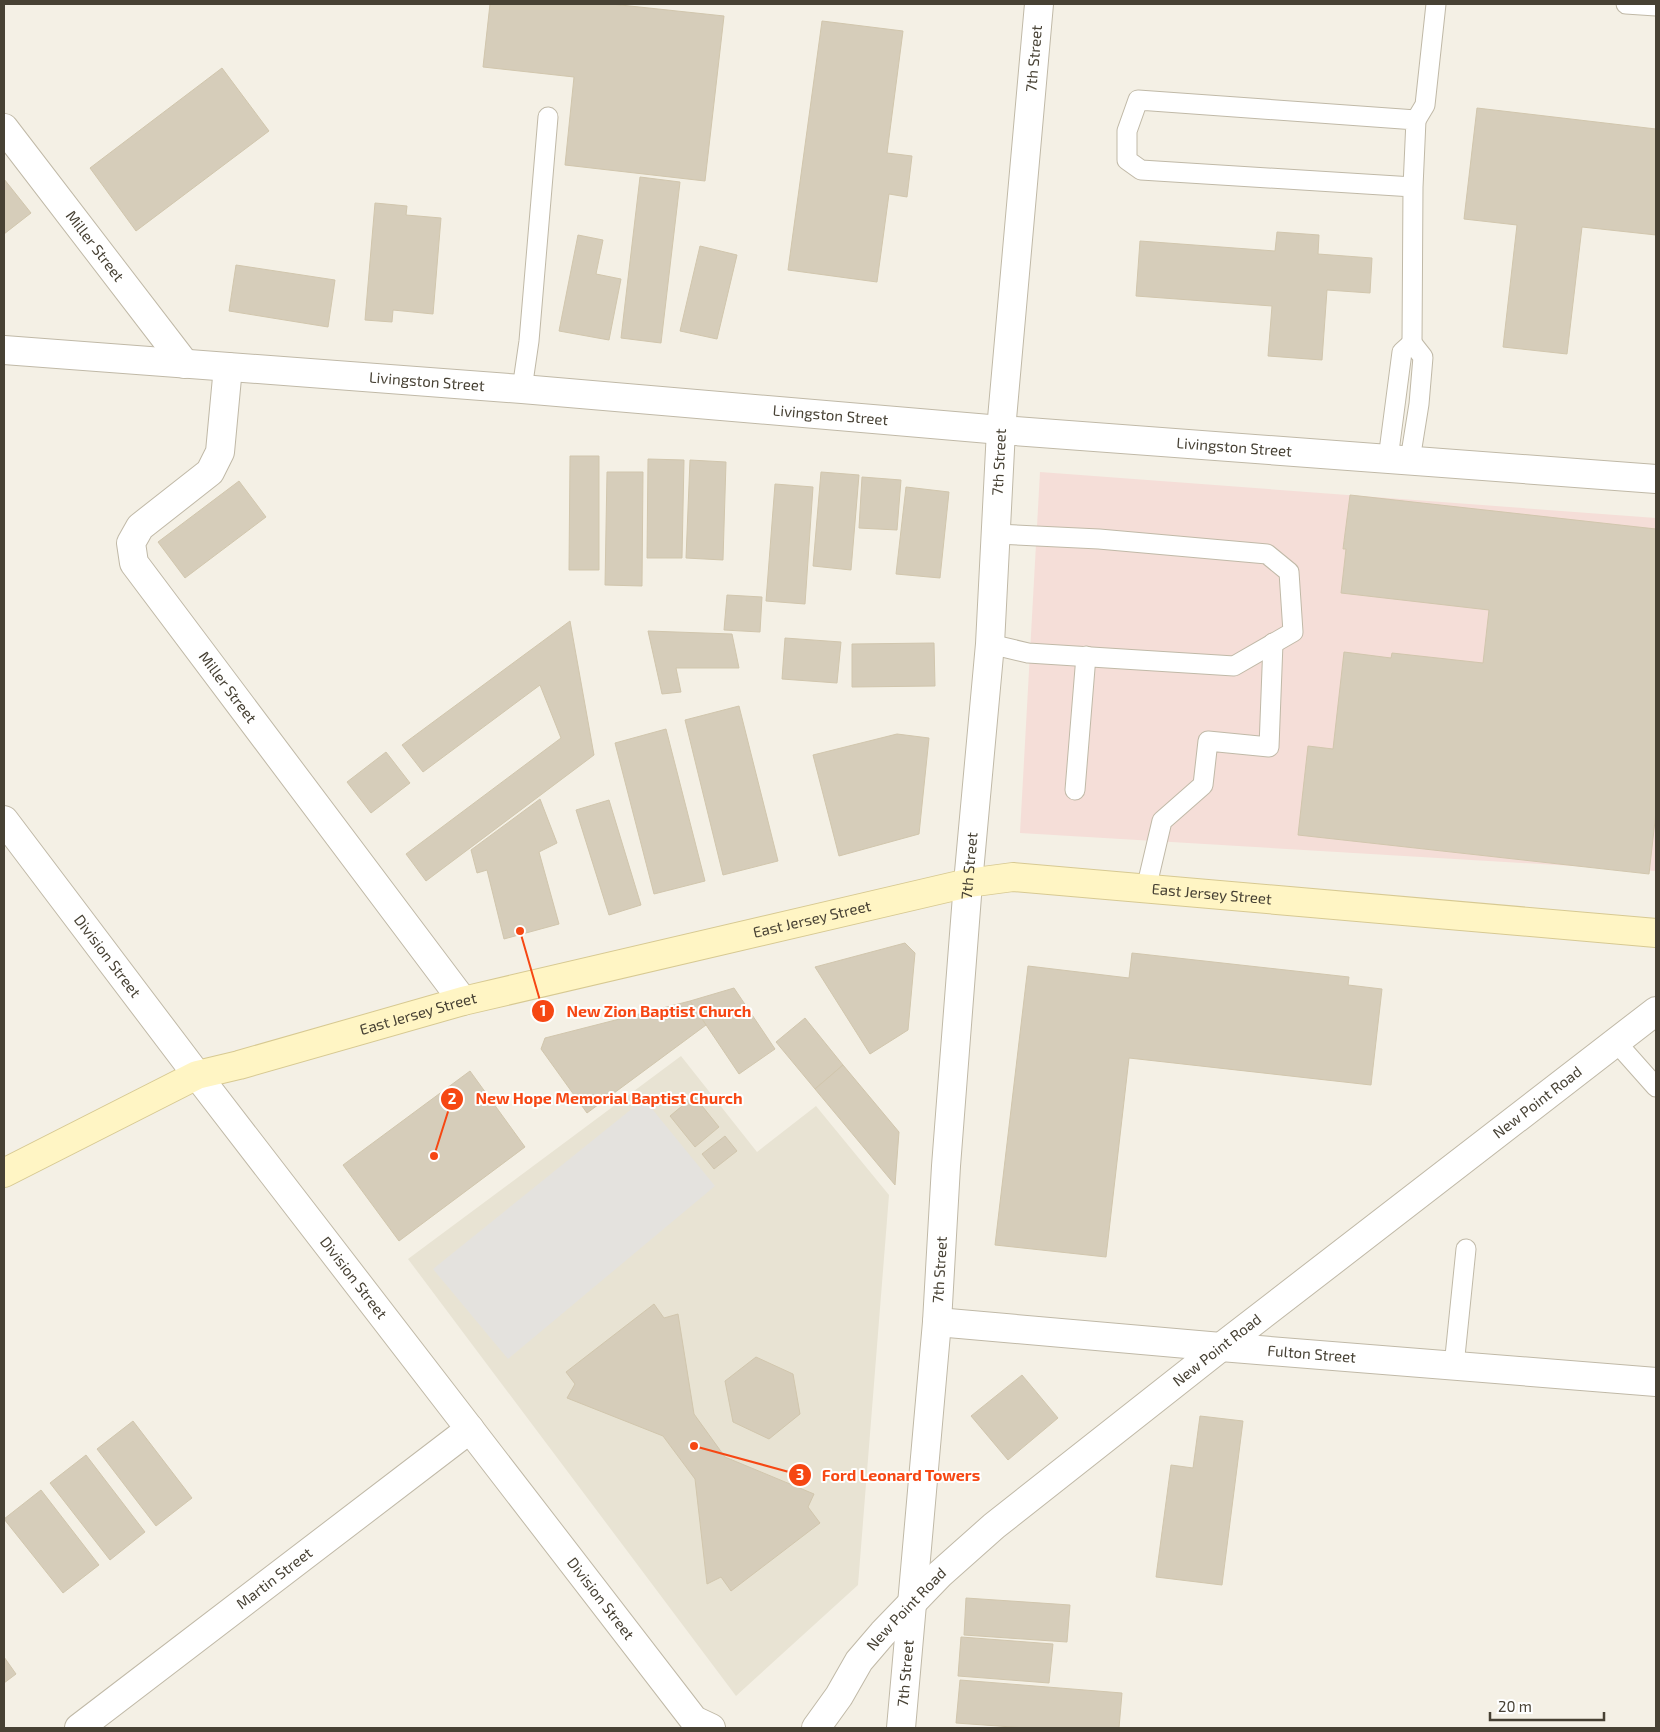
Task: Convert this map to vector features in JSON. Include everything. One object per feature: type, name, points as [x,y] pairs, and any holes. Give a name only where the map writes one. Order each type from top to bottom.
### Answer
[{"type":"street","name":"7th Street","points":[[902,1728],[937,1322],[946,1166],[968,883],[990,644],[1001,430],[1039,4]]},
{"type":"street","name":"Miller Street","points":[[4,128],[184,364]]},
{"type":"street","name":"Livingston Street","points":[[4,350],[522,389],[1001,430],[1656,479]]},
{"type":"street","name":"Miller Street","points":[[228,366],[220,452],[210,472],[140,528],[131,544],[134,564],[463,1001]]},
{"type":"street","name":"Division Street","points":[[4,820],[197,1075],[694,1720],[711,1728]]},
{"type":"street","name":"East Jersey Street","points":[[4,1173],[197,1075],[239,1065],[463,1001],[968,883],[1013,877],[1656,933]]},
{"type":"street","name":"New Point Road","points":[[816,1728],[840,1696],[859,1661],[940,1574],[994,1526],[1221,1347],[1656,1011]]},
{"type":"street","name":"Fulton Street","points":[[937,1322],[1656,1382]]},
{"type":"street","name":"Martin Street","points":[[79,1728],[470,1429]]},
{"type":"lane","points":[[1399,460],[1419,404],[1423,357],[1412,343],[1413,187],[1416,120],[1425,105],[1436,4]]},
{"type":"lane","points":[[1626,4],[1656,6]]},
{"type":"lane","points":[[1413,187],[1141,170],[1127,160],[1127,131],[1138,100],[1416,120]]},
{"type":"lane","points":[[522,389],[529,341],[548,118]]},
{"type":"lane","points":[[990,644],[1028,653],[1234,666],[1293,632],[1289,572],[1267,554],[1099,539],[996,534]]},
{"type":"lane","points":[[1146,888],[1162,821],[1203,785],[1208,741],[1269,747],[1273,643]]},
{"type":"lane","points":[[1075,790],[1086,656]]},
{"type":"lane","points":[[1616,1042],[1656,1087]]},
{"type":"lane","points":[[1454,1366],[1466,1249]]},
{"type":"shaded area","points":[[1040,472],[1656,518],[1656,871],[1020,833]]},
{"type":"shaded area","points":[[681,1056],[757,1152],[816,1106],[889,1195],[858,1585],[736,1696],[408,1259]]},
{"type":"shaded area","points":[[644,1099],[715,1186],[508,1359],[433,1269]]},
{"type":"building","points":[[490,4],[611,4],[724,16],[705,181],[565,165],[574,77],[483,67]]},
{"type":"building","points":[[822,21],[903,31],[887,153],[912,156],[907,197],[889,194],[877,282],[788,270]]},
{"type":"building","points":[[222,68],[269,131],[136,231],[90,168]]},
{"type":"building","points":[[1477,108],[1656,129],[1656,235],[1582,227],[1567,354],[1503,347],[1517,225],[1464,219]]},
{"type":"building","points":[[640,177],[680,182],[661,343],[621,338]]},
{"type":"building","points":[[4,179],[31,213],[4,234]]},
{"type":"building","points":[[375,203],[407,206],[406,215],[441,218],[433,314],[393,310],[392,322],[365,320]]},
{"type":"building","points":[[1277,232],[1319,235],[1318,254],[1372,258],[1370,293],[1327,290],[1322,360],[1268,356],[1272,306],[1136,296],[1140,241],[1275,251]]},
{"type":"building","points":[[578,235],[603,240],[596,274],[621,279],[609,340],[559,331]]},
{"type":"building","points":[[700,246],[737,255],[717,339],[680,331]]},
{"type":"building","points":[[236,265],[335,280],[328,327],[229,311]]},
{"type":"building","points":[[570,456],[599,456],[599,570],[569,570]]},
{"type":"building","points":[[648,459],[684,460],[682,558],[647,558]]},
{"type":"building","points":[[690,460],[726,462],[723,560],[686,558]]},
{"type":"building","points":[[607,472],[643,472],[642,586],[605,585]]},
{"type":"building","points":[[821,472],[859,475],[851,570],[813,566]]},
{"type":"building","points":[[862,477],[901,480],[897,530],[859,528]]},
{"type":"building","points":[[239,481],[266,517],[185,578],[158,542]]},
{"type":"building","points":[[775,484],[813,487],[805,604],[766,601]]},
{"type":"building","points":[[906,487],[949,492],[940,578],[896,574]]},
{"type":"building","points":[[1350,495],[1656,529],[1656,812],[1649,874],[1298,835],[1308,746],[1333,749],[1344,652],[1391,658],[1392,653],[1483,663],[1489,610],[1341,593],[1346,549],[1343,549]]},
{"type":"building","points":[[727,595],[762,597],[760,632],[724,630]]},
{"type":"building","points":[[570,621],[594,755],[426,881],[406,854],[561,738],[540,685],[423,772],[402,745]]},
{"type":"building","points":[[648,631],[732,634],[739,668],[676,668],[681,692],[662,694]]},
{"type":"building","points":[[785,638],[841,642],[837,683],[782,679]]},
{"type":"building","points":[[934,643],[935,686],[852,687],[852,644]]},
{"type":"building","points":[[739,706],[778,861],[723,875],[685,720]]},
{"type":"building","points":[[666,729],[705,881],[654,894],[615,743]]},
{"type":"building","points":[[897,734],[929,738],[919,834],[839,856],[813,755]]},
{"type":"building","points":[[386,752],[410,783],[371,813],[347,782]]},
{"type":"building","points":[[540,799],[557,843],[539,852],[559,924],[504,939],[487,870],[477,873],[471,850]]},
{"type":"building","points":[[609,800],[641,905],[609,915],[576,810]]},
{"type":"building","points":[[905,943],[915,953],[908,1030],[870,1054],[815,967]]},
{"type":"building","points":[[1132,953],[1349,977],[1348,985],[1382,989],[1371,1085],[1129,1058],[1106,1257],[995,1245],[1028,966],[1129,978]]},
{"type":"building","points":[[734,988],[775,1049],[739,1074],[690,1001]]},
{"type":"building","points":[[690,1001],[706,1025],[587,1113],[541,1049],[545,1038]]},
{"type":"building","points":[[805,1018],[843,1065],[815,1089],[776,1042]]},
{"type":"building","points":[[843,1065],[899,1132],[895,1185],[815,1089]]},
{"type":"building","points":[[470,1071],[525,1147],[399,1241],[343,1165]]},
{"type":"building","points":[[694,1096],[719,1127],[695,1147],[670,1116]]},
{"type":"building","points":[[725,1136],[737,1151],[714,1169],[702,1154]]},
{"type":"building","points":[[654,1304],[664,1318],[678,1314],[694,1414],[725,1457],[814,1494],[808,1507],[820,1523],[731,1591],[721,1577],[707,1584],[695,1479],[663,1436],[567,1398],[575,1384],[566,1372]]},
{"type":"building","points":[[756,1357],[793,1374],[800,1414],[769,1439],[733,1422],[725,1381]]},
{"type":"building","points":[[1022,1375],[1058,1418],[1008,1460],[971,1416]]},
{"type":"building","points":[[1200,1416],[1243,1421],[1222,1585],[1156,1577],[1171,1465],[1193,1468]]},
{"type":"building","points":[[133,1421],[192,1498],[156,1526],[97,1449]]},
{"type":"building","points":[[86,1455],[145,1532],[110,1560],[50,1483]]},
{"type":"building","points":[[41,1490],[99,1565],[63,1593],[4,1519]]},
{"type":"building","points":[[966,1598],[1070,1605],[1067,1642],[964,1635]]},
{"type":"building","points":[[961,1637],[1053,1644],[1049,1683],[958,1676]]},
{"type":"building","points":[[4,1657],[16,1674],[4,1683]]},
{"type":"building","points":[[960,1680],[1122,1693],[1119,1728],[1026,1728],[956,1723]]},
{"type":"place","name":"New Zion Baptist Church","points":[[520,931]]},
{"type":"place","name":"New Hope Memorial Baptist Church","points":[[434,1156]]},
{"type":"place","name":"Ford Leonard Towers","points":[[694,1446]]}]
